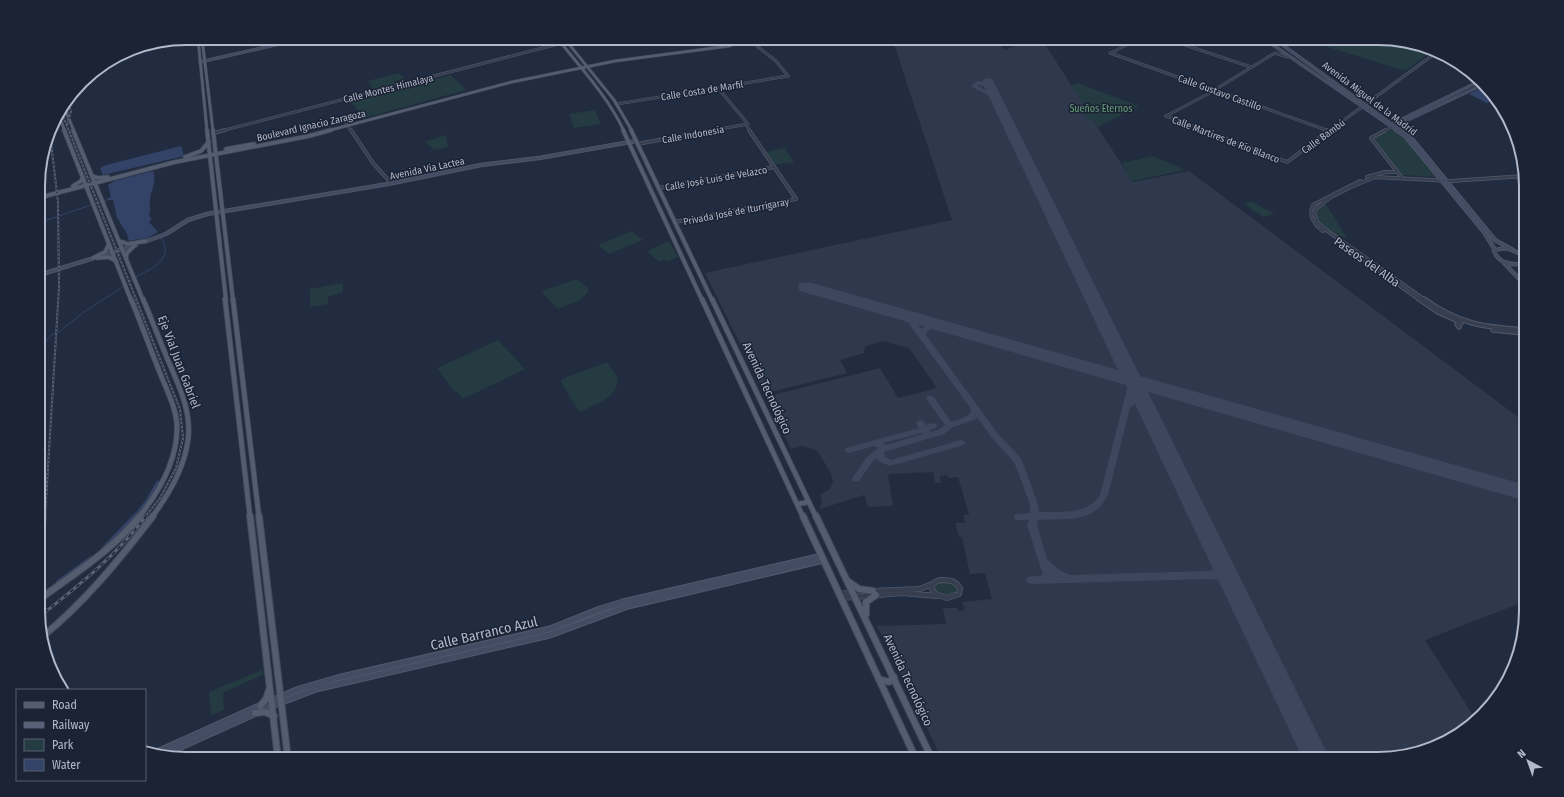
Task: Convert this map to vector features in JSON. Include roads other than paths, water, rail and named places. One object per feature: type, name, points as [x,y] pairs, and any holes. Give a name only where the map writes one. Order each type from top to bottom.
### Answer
[{"type":"main road","points":[[199,45],[209,142],[216,160],[250,505],[277,752]]},
{"type":"main road","points":[[203,45],[214,133],[213,152],[210,163],[220,212],[287,752]]},
{"type":"main road","points":[[200,62],[275,45]]},
{"type":"main road","name":"Avenida Tecnológico","points":[[563,45],[614,111],[913,752]]},
{"type":"main road","name":"Avenida Tecnológico","points":[[570,45],[617,104],[637,142],[868,622],[929,752]]},
{"type":"main road","points":[[582,61],[600,63],[731,45]]},
{"type":"main road","name":"Avenida Miguel de la Madrid","points":[[1272,45],[1354,102],[1360,108],[1394,125]]},
{"type":"main road","name":"Avenida Miguel de la Madrid","points":[[1283,45],[1371,107],[1414,140],[1484,232],[1495,250],[1494,255],[1502,261]]},
{"type":"main road","points":[[568,51],[574,50]]},
{"type":"main road","points":[[568,69],[575,65],[574,60]]},
{"type":"main road","points":[[590,71],[591,67],[600,63]]},
{"type":"main road","name":"Boulevard Ignacio Zaragoza","points":[[45,194],[186,157],[301,138],[337,128],[347,128],[501,82],[600,63]]},
{"type":"main road","points":[[568,69],[579,70],[586,74]]},
{"type":"main road","name":"Boulevard Ignacio Zaragoza","points":[[235,149],[300,135],[352,127],[361,122],[499,85],[568,69]]},
{"type":"main road","points":[[1309,71],[1320,71]]},
{"type":"main road","points":[[1394,125],[1422,110],[1477,85]]},
{"type":"main road","points":[[1394,125],[1400,124],[1417,116],[1477,85]]},
{"type":"main road","points":[[597,88],[602,86]]},
{"type":"main road","points":[[597,88],[608,92]]},
{"type":"main road","points":[[1354,102],[1361,100]]},
{"type":"main road","points":[[1354,102],[1366,104]]},
{"type":"main road","points":[[1360,108],[1371,107]]},
{"type":"main road","points":[[1366,110],[1374,110]]},
{"type":"main road","points":[[1417,116],[1415,115],[1422,110]]},
{"type":"main road","name":"Eje Vial Juan Gabriel","points":[[47,633],[87,598],[154,516],[173,485],[186,450],[189,428],[187,406],[66,112]]},
{"type":"main road","name":"Eje Vial Juan Gabriel","points":[[45,595],[104,551],[132,526],[155,496],[167,472],[174,452],[177,432],[176,413],[61,122]]},
{"type":"main road","points":[[186,157],[201,150],[209,142],[214,140]]},
{"type":"main road","name":"Avenida Via Lactea","points":[[45,273],[162,236],[192,218],[486,164],[539,158],[628,142],[637,142]]},
{"type":"main road","points":[[213,152],[221,148],[235,149]]},
{"type":"main road","points":[[216,160],[224,153],[235,149]]},
{"type":"main road","name":"Boulevard Ignacio Zaragoza","points":[[109,178],[190,159],[213,152]]},
{"type":"main road","points":[[190,159],[204,158],[210,163]]},
{"type":"main road","points":[[211,169],[217,169]]},
{"type":"main road","points":[[92,176],[98,178],[109,178]]},
{"type":"main road","points":[[72,188],[81,182],[83,177]]},
{"type":"main road","points":[[98,188],[109,178]]},
{"type":"main road","name":"Avenida Miguel de la Madrid","points":[[1443,179],[1495,240],[1513,250]]},
{"type":"main road","points":[[72,188],[89,191]]},
{"type":"main road","name":"Boulevard Ignacio Zaragoza","points":[[45,195],[63,190]]},
{"type":"main road","points":[[119,240],[128,244],[146,241]]},
{"type":"main road","points":[[94,258],[105,252],[109,244]]},
{"type":"main road","points":[[126,258],[127,253],[135,245]]},
{"type":"main road","points":[[1495,250],[1502,248],[1519,253]]},
{"type":"main road","points":[[94,258],[109,257],[116,261]]},
{"type":"main road","points":[[1502,261],[1519,265]]},
{"type":"main road","points":[[1502,261],[1519,279]]},
{"type":"main road","points":[[743,387],[753,384]]},
{"type":"main road","points":[[250,505],[257,502]]},
{"type":"main road","points":[[798,504],[809,502]]},
{"type":"main road","name":"Calle Barranco Azul","points":[[171,751],[255,713],[281,699],[336,683],[556,633],[603,613],[823,558]]},
{"type":"main road","points":[[846,579],[857,588],[875,593],[865,605],[868,622]]},
{"type":"main road","points":[[879,679],[889,682],[894,677]]},
{"type":"main road","points":[[260,706],[267,697],[270,684]]},
{"type":"main road","name":"Calle Barranco Azul","points":[[162,750],[260,706],[272,703]]},
{"type":"main road","points":[[255,713],[265,712],[274,716]]},
{"type":"main road","points":[[217,730],[232,722],[232,718]]},
{"type":"street","name":"Calle Montes Himalaya","points":[[214,133],[558,45]]},
{"type":"street","name":"Calle Costa de Marfil","points":[[617,104],[788,76],[774,60],[765,54],[757,45]]},
{"type":"street","name":"Calle Gustavo Castillo","points":[[1126,45],[1110,53],[1329,131]]},
{"type":"street","points":[[1185,45],[1251,67]]},
{"type":"street","points":[[1214,90],[1276,53],[1288,57]]},
{"type":"street","name":"Calle Bambú","points":[[1287,162],[1432,56]]},
{"type":"street","points":[[718,88],[747,125],[774,167]]},
{"type":"street","name":"Calle Martires de Río Blanco","points":[[1214,90],[1166,116],[1287,162]]},
{"type":"street","name":"Calle Indonesia","points":[[637,142],[747,125]]},
{"type":"street","points":[[1394,125],[1371,138],[1401,176]]},
{"type":"street","points":[[347,128],[371,164],[389,183]]},
{"type":"street","name":"Calle José Luis de Velazco","points":[[659,188],[774,167]]},
{"type":"street","name":"Privada José de Iturrigaray","points":[[675,222],[796,199],[774,167]]},
{"type":"street","name":"Paseos del Alba","points":[[1397,172],[1372,175],[1319,201],[1312,208],[1312,218],[1321,230],[1444,316],[1462,323],[1485,329],[1519,331]]},
{"type":"street","name":"Paseos del Alba","points":[[1519,176],[1456,180],[1401,176],[1375,177],[1366,180],[1320,204],[1315,210],[1315,217],[1326,230],[1439,309],[1458,319],[1478,325],[1519,330]]},
{"type":"street","points":[[1439,309],[1445,308]]},
{"type":"street","points":[[1459,327],[1457,324],[1462,323]]},
{"type":"street","points":[[840,596],[922,588],[940,580],[954,581],[959,586],[959,594],[954,597],[947,598],[923,594],[875,593]]},
{"type":"street","points":[[932,584],[931,589],[937,596]]},
{"type":"street","points":[[922,588],[924,591],[923,594]]},
{"type":"water","points":[[1480,88],[1491,101],[1487,103],[1469,94]]},
{"type":"water","points":[[181,146],[184,156],[103,175],[100,168],[106,165]]},
{"type":"water","points":[[153,171],[154,182],[150,199],[149,216],[152,219],[149,222],[158,232],[147,238],[129,241],[127,234],[117,218],[113,200],[107,200],[111,197],[108,185],[114,181]]},
{"type":"waterway","points":[[103,201],[107,200]]},
{"type":"waterway","points":[[45,221],[100,202]]},
{"type":"waterway","points":[[136,277],[160,262],[165,252],[165,245],[161,238]]},
{"type":"waterway","points":[[126,284],[133,279]]},
{"type":"waterway","points":[[45,342],[51,335],[60,331],[84,312],[124,286]]},
{"type":"waterway","points":[[134,517],[147,501],[158,482]]},
{"type":"waterway","points":[[103,549],[135,516]]},
{"type":"waterway","points":[[58,582],[91,558]]},
{"type":"railway","points":[[67,125],[71,111],[69,107]]},
{"type":"railway","points":[[63,117],[180,409],[183,438],[176,468],[160,498],[145,517]]},
{"type":"railway","points":[[45,517],[59,287],[58,202],[51,146]]},
{"type":"railway","points":[[45,612],[82,582],[109,557],[135,530],[146,516]]},
{"type":"park label","name":"Sueños Eternos","points":[[1101,108]]}]
